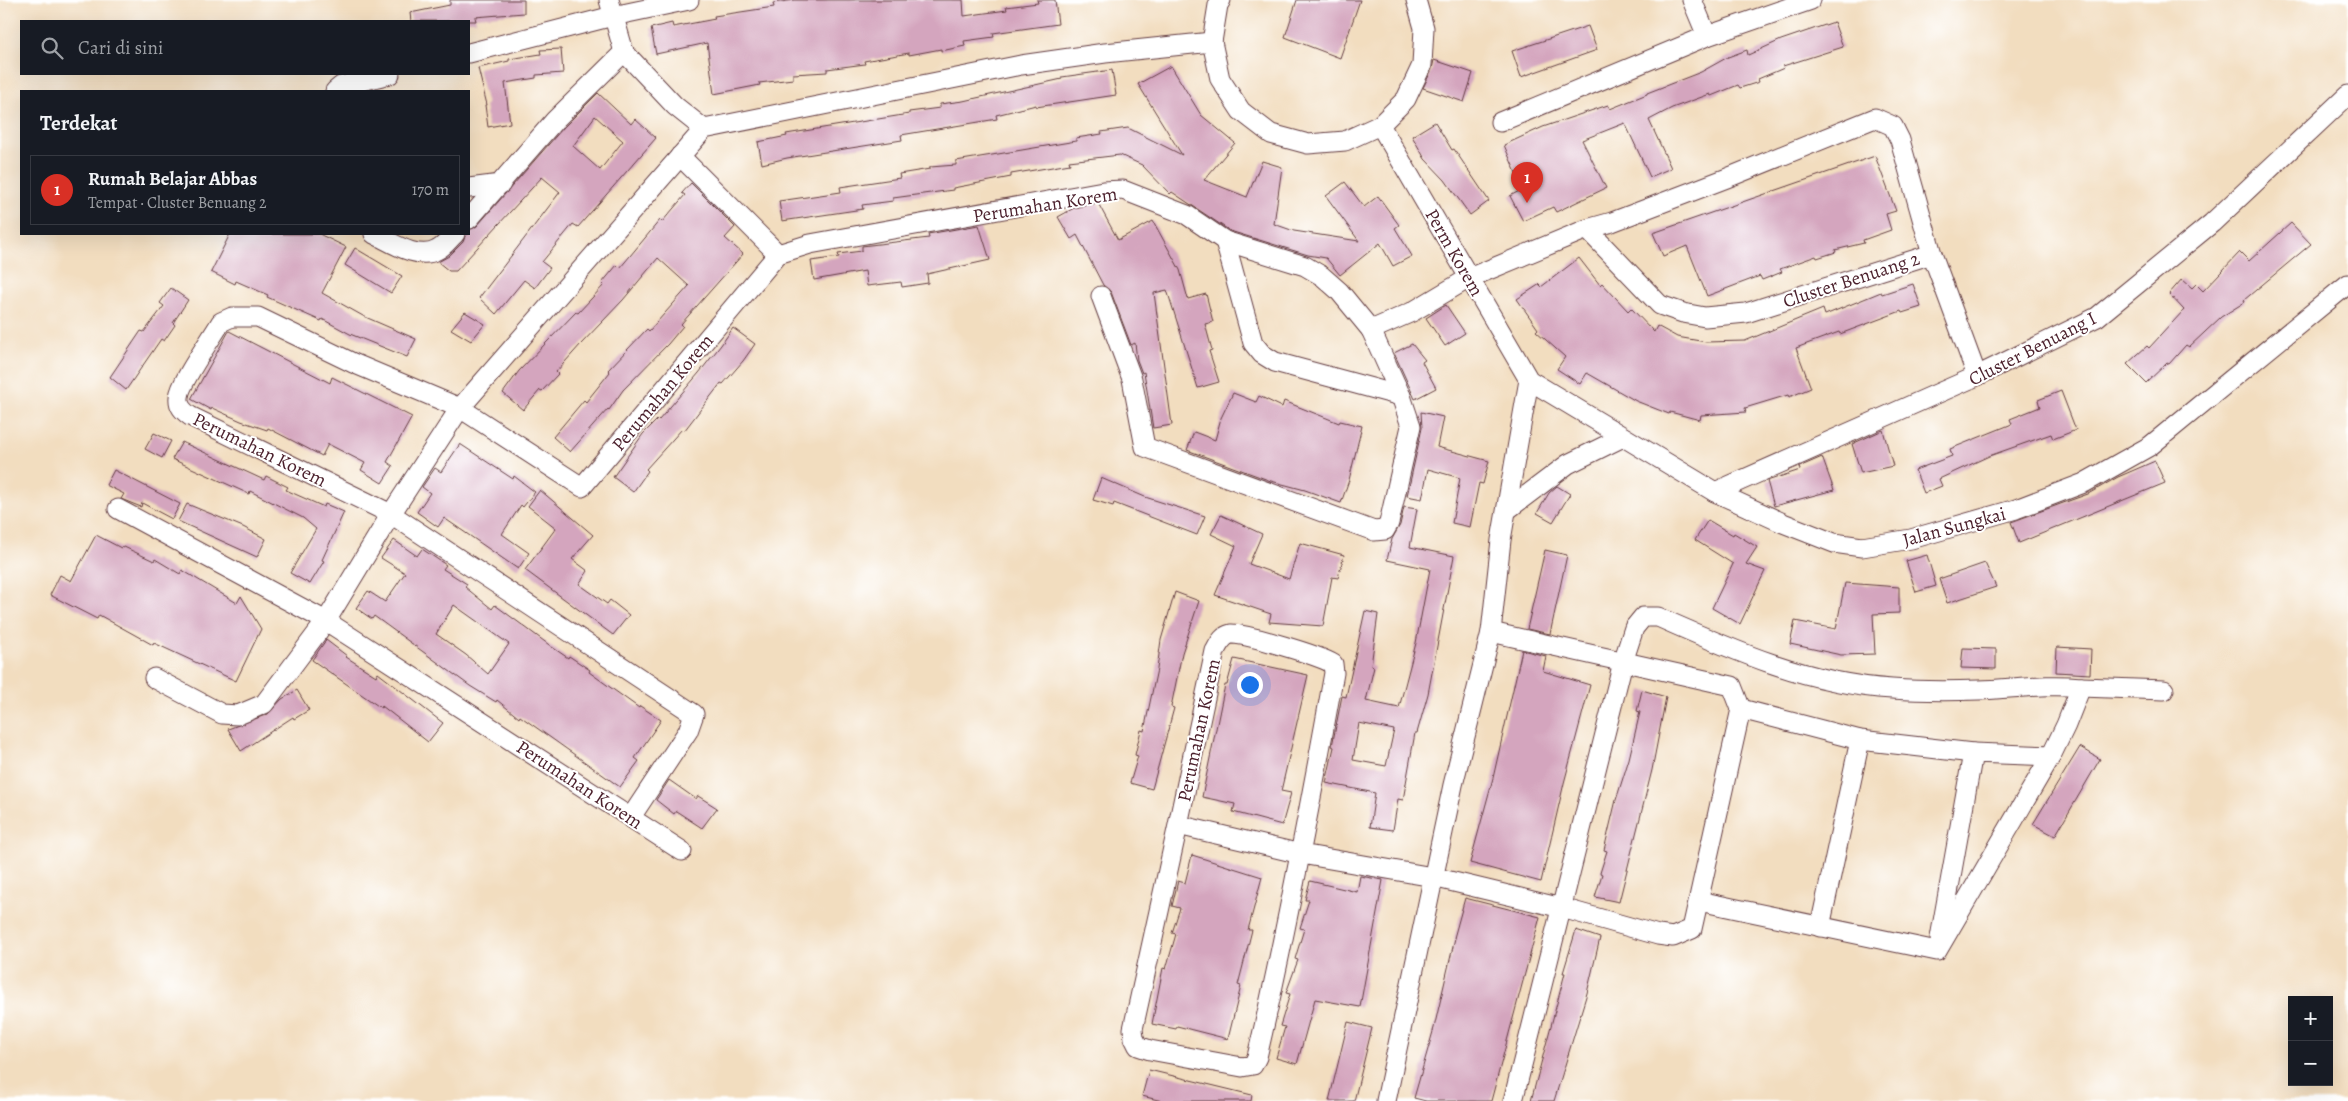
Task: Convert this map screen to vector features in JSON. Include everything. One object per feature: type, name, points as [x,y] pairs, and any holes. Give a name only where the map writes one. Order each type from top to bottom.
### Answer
[{"type":"street","points":[[470,53],[612,8],[689,0]]},
{"type":"street","points":[[1221,0],[1218,5],[1212,42],[1220,79],[1241,111],[1271,134],[1308,144],[1346,142],[1380,126],[1406,99],[1422,65],[1424,28],[1416,0]]},
{"type":"street","points":[[1692,0],[1707,36]]},
{"type":"street","points":[[1500,122],[1707,36],[1811,0]]},
{"type":"street","points":[[612,8],[624,52],[675,106],[704,130]]},
{"type":"street","points":[[154,678],[222,714],[238,715],[264,704],[272,696],[326,621],[391,514],[460,408],[704,130],[1021,65],[1105,53],[1212,42]]},
{"type":"street","points":[[470,218],[555,120],[624,52]]},
{"type":"street","points":[[336,90],[341,86],[386,75]]},
{"type":"street","name":"Cluster Benuang I","points":[[1715,492],[1977,376],[2098,317],[2212,223],[2348,95]]},
{"type":"street","name":"Cluster Benuang 2","points":[[1876,118],[1892,126],[1900,140],[1932,254],[1746,313],[1705,317],[1683,313],[1660,304],[1587,230],[1612,222],[1876,118]]},
{"type":"street","name":"Perm Korem","points":[[1380,126],[1529,380]]},
{"type":"street","points":[[680,156],[778,254]]},
{"type":"street","points":[[470,188],[501,184]]},
{"type":"street","name":"Perumahan Korem","points":[[631,817],[688,730],[694,714],[391,514],[190,416],[181,409],[178,396],[181,388],[221,322],[232,317],[258,317],[353,363],[460,408],[582,487],[778,254],[810,244],[1103,191],[1123,190],[1187,215],[1225,241],[1305,266],[1322,276],[1339,291],[1371,330],[1401,396],[1411,426],[1385,530],[1374,531],[1145,447],[1132,379],[1101,296]]},
{"type":"street","points":[[1371,330],[1412,312],[1469,278],[1587,230]]},
{"type":"street","points":[[376,235],[412,252],[425,253],[435,252],[442,248],[454,235]]},
{"type":"street","points":[[1225,241],[1253,343],[1262,354],[1275,362],[1401,396]]},
{"type":"street","points":[[1932,254],[1977,376]]},
{"type":"street","name":"Jalan Sungkai","points":[[1529,380],[1715,492],[1783,523],[1834,543],[1862,547],[1884,545],[1940,532],[2016,509],[2084,483],[2150,446],[2348,284]]},
{"type":"street","points":[[1386,1101],[1433,877],[1491,632],[1507,510],[1529,380]]},
{"type":"street","points":[[1507,510],[1568,464],[1623,437]]},
{"type":"street","name":"Perumahan Korem","points":[[118,509],[326,621],[682,851]]},
{"type":"street","points":[[1513,1101],[1623,662],[1634,628],[1643,617],[1658,617],[1746,656],[1829,680],[1891,689],[1978,690],[2059,684],[2081,687],[2164,690]]},
{"type":"street","points":[[1301,854],[1433,877],[1562,908],[1658,935],[1673,937],[1692,929],[1741,709],[1732,686],[1491,632]]},
{"type":"street","name":"Perumahan Korem","points":[[1231,634],[1279,645],[1324,659],[1333,664],[1334,673],[1301,854],[1282,952],[1257,1056],[1253,1065],[1242,1067],[1150,1050],[1138,1046],[1134,1038],[1133,1029],[1136,1010],[1215,651],[1221,639],[1231,634]]},
{"type":"street","points":[[1937,952],[2051,756],[2081,687]]},
{"type":"street","points":[[1741,709],[1860,740],[1973,753],[2051,756]]},
{"type":"street","points":[[1820,927],[1860,740]]},
{"type":"street","points":[[1937,952],[1973,753]]},
{"type":"street","name":"Perumahan Korem","points":[[1178,825],[1301,854]]},
{"type":"street","points":[[1699,901],[1937,952]]},
{"type":"building","points":[[450,0],[524,0],[524,13],[475,17],[476,21],[411,20],[410,13],[450,5]]},
{"type":"building","points":[[795,0],[963,0],[964,16],[1007,10],[1006,7],[1038,3],[1037,0],[1055,0],[1058,24],[993,33],[994,37],[964,41],[965,46],[864,61],[865,64],[827,69],[827,72],[793,74],[793,79],[759,83],[760,85],[714,94],[707,43],[656,54],[651,28],[672,23],[673,27],[715,19],[714,16],[774,7],[773,3]]},
{"type":"building","points":[[1297,0],[1360,0],[1340,58],[1285,37]]},
{"type":"building","points":[[1834,22],[1843,47],[1783,66],[1784,68],[1758,79],[1759,82],[1740,88],[1738,85],[1711,96],[1710,94],[1672,108],[1649,120],[1671,168],[1650,177],[1625,123],[1582,140],[1606,188],[1556,212],[1553,207],[1523,221],[1510,196],[1523,189],[1504,145],[1543,127],[1608,105],[1610,109],[1701,72],[1728,57],[1747,50],[1748,55],[1781,40]]},
{"type":"building","points":[[1588,26],[1597,50],[1521,77],[1512,51]]},
{"type":"building","points":[[561,49],[563,73],[536,75],[536,78],[505,83],[510,123],[488,127],[485,105],[487,105],[478,68],[509,61],[509,59],[541,54],[540,50]]},
{"type":"building","points":[[1434,60],[1473,73],[1464,102],[1423,88]]},
{"type":"building","points":[[1171,66],[1201,115],[1235,143],[1204,180],[1247,197],[1262,161],[1282,167],[1274,224],[1294,231],[1359,241],[1326,196],[1345,182],[1364,207],[1378,196],[1399,225],[1395,228],[1412,256],[1393,266],[1380,243],[1340,275],[1326,258],[1308,255],[1230,231],[1172,192],[1170,194],[1142,165],[1120,155],[1069,161],[1070,164],[1011,174],[1011,177],[953,188],[953,190],[893,198],[893,201],[862,205],[863,209],[782,221],[779,201],[841,192],[840,187],[900,178],[899,174],[930,169],[930,167],[956,165],[956,161],[1076,141],[1076,138],[1102,134],[1101,132],[1128,128],[1182,155],[1138,84]]},
{"type":"building","points":[[1112,70],[1116,95],[1036,107],[1036,105],[996,115],[997,119],[901,135],[902,140],[787,158],[762,164],[758,142],[787,136],[786,134],[940,108],[940,104],[963,101],[1062,79],[1062,77]]},
{"type":"building","points":[[598,93],[631,124],[635,119],[656,138],[578,227],[573,224],[542,262],[550,268],[535,288],[524,280],[496,314],[479,298],[560,192],[542,177],[456,271],[449,271],[438,262],[449,256],[463,242],[466,235],[470,235],[470,230],[477,226],[563,128]],"holes":[[[595,116],[623,141],[600,170],[573,146]]]},
{"type":"building","points":[[1435,122],[1452,150],[1454,149],[1489,201],[1470,215],[1445,180],[1425,159],[1412,136]]},
{"type":"building","points":[[1875,156],[1896,211],[1886,214],[1891,230],[1863,240],[1864,243],[1835,250],[1836,252],[1817,258],[1816,256],[1780,269],[1782,272],[1762,280],[1760,276],[1707,296],[1687,246],[1663,256],[1653,233]]},
{"type":"building","points":[[691,183],[735,227],[725,238],[743,254],[681,324],[683,326],[668,344],[623,390],[609,410],[570,452],[553,437],[584,400],[586,402],[610,372],[608,370],[647,329],[649,331],[689,286],[658,258],[623,300],[556,372],[558,374],[542,391],[540,390],[523,410],[503,393],[519,371],[604,285],[602,283],[617,265],[620,268],[660,220],[662,222],[685,195],[682,193]]},
{"type":"building","points":[[1098,203],[1118,240],[1153,221],[1180,270],[1188,299],[1206,294],[1213,322],[1205,324],[1212,350],[1209,351],[1219,382],[1198,388],[1167,290],[1154,293],[1172,425],[1153,428],[1144,372],[1142,373],[1137,360],[1135,343],[1131,345],[1111,292],[1103,285],[1077,235],[1071,239],[1058,217],[1074,208]]},
{"type":"building","points":[[2291,223],[2311,244],[2244,300],[2245,302],[2221,317],[2189,347],[2186,345],[2169,364],[2167,363],[2146,383],[2127,364],[2147,346],[2149,348],[2184,310],[2169,294],[2182,279],[2192,288],[2196,284],[2203,291],[2240,252],[2249,261]]},
{"type":"building","points":[[979,225],[990,260],[927,274],[928,283],[902,287],[901,282],[867,286],[865,271],[814,280],[811,261],[839,257],[838,254],[862,251],[862,246],[929,238],[928,234]]},
{"type":"building","points":[[230,235],[321,235],[346,247],[322,293],[363,316],[416,339],[407,357],[350,334],[322,319],[321,321],[236,281],[235,284],[211,272]]},
{"type":"building","points":[[355,248],[402,276],[391,293],[345,265]]},
{"type":"building","points":[[1579,258],[1600,285],[1602,283],[1628,311],[1631,308],[1654,332],[1657,326],[1677,337],[1706,342],[1745,341],[1823,309],[1825,315],[1881,292],[1882,294],[1913,284],[1921,307],[1902,313],[1901,311],[1796,348],[1811,388],[1789,397],[1788,395],[1745,408],[1746,412],[1701,415],[1700,420],[1670,412],[1669,414],[1636,401],[1587,373],[1580,384],[1557,369],[1565,357],[1536,331],[1538,329],[1517,299],[1540,284],[1541,287]]},
{"type":"building","points":[[171,288],[188,300],[164,341],[161,339],[126,390],[110,377],[141,331],[144,332],[164,306],[160,303]]},
{"type":"building","points":[[1446,305],[1465,333],[1445,346],[1426,318]]},
{"type":"building","points":[[465,312],[485,324],[471,341],[451,329]]},
{"type":"building","points":[[733,328],[755,344],[723,384],[721,383],[684,431],[682,429],[646,469],[648,471],[633,492],[613,477],[643,434],[659,420],[699,373]]},
{"type":"building","points":[[229,331],[330,383],[332,377],[412,417],[387,462],[393,466],[382,483],[361,470],[365,463],[328,444],[322,456],[268,428],[267,430],[241,421],[212,408],[211,410],[191,399]]},
{"type":"building","points":[[1412,344],[1425,360],[1422,362],[1436,388],[1415,399],[1394,353]]},
{"type":"building","points":[[2061,391],[2076,430],[2053,439],[2051,434],[1989,456],[1939,479],[1942,486],[1924,493],[1915,470],[1952,456],[1950,449],[2012,424],[2010,419],[2040,407],[2038,400]]},
{"type":"building","points":[[1233,393],[1256,402],[1259,396],[1282,407],[1284,401],[1339,423],[1340,421],[1362,426],[1349,480],[1341,503],[1305,490],[1271,481],[1187,450],[1194,432],[1215,440],[1221,418]]},
{"type":"building","points":[[1421,412],[1443,417],[1437,447],[1489,461],[1483,484],[1479,483],[1470,527],[1452,523],[1460,478],[1428,469],[1422,499],[1407,496],[1422,428]]},
{"type":"building","points":[[1883,430],[1893,466],[1861,473],[1852,444]]},
{"type":"building","points":[[154,433],[171,441],[162,458],[145,449]]},
{"type":"building","points":[[182,442],[264,480],[266,476],[288,487],[286,490],[324,507],[325,504],[344,512],[322,560],[324,561],[310,584],[290,573],[316,529],[303,518],[250,491],[249,494],[172,459]]},
{"type":"building","points":[[460,444],[513,479],[514,476],[535,492],[523,507],[521,505],[502,534],[529,553],[518,569],[444,518],[438,527],[417,512],[430,493],[422,487],[435,468],[441,472]]},
{"type":"building","points":[[1822,457],[1834,490],[1774,506],[1767,481],[1800,470],[1799,467]]},
{"type":"building","points":[[2155,461],[2165,483],[2019,543],[2011,522],[2088,494],[2118,477]]},
{"type":"building","points":[[114,470],[180,504],[172,519],[142,503],[141,507],[121,499],[124,494],[106,485]]},
{"type":"building","points":[[1101,478],[1145,497],[1205,516],[1197,535],[1114,503],[1113,506],[1093,500]]},
{"type":"building","points":[[1557,486],[1570,494],[1553,522],[1537,513],[1549,493]]},
{"type":"building","points":[[540,490],[593,535],[572,559],[588,571],[579,584],[607,604],[610,600],[629,615],[613,635],[525,570],[556,528],[528,506]]},
{"type":"building","points":[[187,504],[243,527],[266,539],[257,557],[178,521]]},
{"type":"building","points":[[1404,507],[1417,509],[1410,547],[1454,556],[1428,694],[1417,733],[1415,733],[1403,800],[1398,799],[1393,830],[1370,827],[1375,793],[1326,783],[1342,696],[1346,697],[1365,611],[1378,614],[1371,666],[1374,667],[1366,701],[1399,708],[1416,643],[1430,569],[1387,560],[1392,539],[1400,525]],"holes":[[[1359,723],[1394,730],[1386,766],[1353,760]]]},
{"type":"building","points":[[1221,515],[1262,534],[1249,564],[1289,579],[1300,543],[1344,555],[1338,578],[1332,577],[1323,626],[1269,622],[1271,614],[1215,595],[1236,546],[1211,534]]},
{"type":"building","points":[[1708,520],[1757,547],[1746,564],[1765,571],[1740,624],[1712,608],[1733,564],[1695,540]]},
{"type":"building","points":[[96,535],[121,548],[122,546],[154,561],[155,559],[180,574],[182,570],[237,603],[241,596],[261,629],[236,681],[154,643],[153,645],[99,615],[97,619],[50,595],[60,575],[71,581]]},
{"type":"building","points":[[394,540],[417,556],[422,549],[446,565],[443,569],[467,584],[465,587],[492,609],[495,605],[568,658],[569,656],[590,670],[589,672],[639,708],[640,706],[661,720],[635,758],[639,761],[620,787],[520,716],[519,718],[497,700],[496,702],[470,686],[374,616],[372,619],[356,608],[368,591],[385,602],[405,573],[381,558]],"holes":[[[454,605],[509,644],[488,674],[466,655],[436,634]]]},
{"type":"building","points":[[1545,550],[1567,555],[1550,634],[1527,629]]},
{"type":"building","points":[[1927,555],[1936,586],[1916,592],[1906,561]]},
{"type":"building","points":[[1985,563],[1996,587],[1947,603],[1939,579]]},
{"type":"building","points":[[1845,583],[1899,587],[1899,613],[1873,614],[1875,654],[1841,655],[1790,644],[1795,621],[1836,629]]},
{"type":"building","points":[[1175,592],[1199,601],[1182,653],[1171,707],[1174,708],[1152,789],[1130,783],[1138,756],[1135,755],[1141,730],[1144,731],[1161,640]]},
{"type":"building","points":[[326,640],[346,657],[376,676],[378,673],[443,723],[428,742],[382,706],[381,708],[312,660]]},
{"type":"building","points":[[2057,647],[2091,649],[2090,674],[2056,672]]},
{"type":"building","points":[[1963,648],[1996,649],[1996,669],[1961,668]]},
{"type":"building","points":[[1522,650],[1546,656],[1543,671],[1590,685],[1564,783],[1541,882],[1470,863],[1493,778]]},
{"type":"building","points":[[1234,659],[1308,675],[1281,791],[1291,793],[1282,825],[1233,812],[1235,804],[1202,797],[1225,685],[1227,685]]},
{"type":"building","points":[[297,690],[309,710],[294,719],[293,717],[241,751],[228,729],[268,714],[282,699]]},
{"type":"building","points":[[1642,690],[1666,697],[1652,770],[1619,902],[1595,897],[1607,851],[1604,850],[1616,800],[1629,759],[1640,712],[1637,711]]},
{"type":"building","points":[[2080,747],[2100,759],[2055,836],[2033,824]]},
{"type":"building","points":[[669,780],[696,799],[698,796],[717,808],[702,828],[676,811],[674,814],[656,800]]},
{"type":"building","points":[[1192,855],[1262,877],[1248,930],[1252,930],[1238,985],[1241,986],[1228,1039],[1177,1026],[1176,1029],[1152,1024],[1163,968],[1166,969],[1176,934],[1172,933],[1180,908],[1172,906],[1178,881],[1185,883]]},
{"type":"building","points":[[1360,876],[1383,880],[1360,1007],[1315,999],[1297,1064],[1276,1058],[1285,1027],[1280,1026],[1290,994],[1286,993],[1298,960],[1295,959],[1304,929],[1300,928],[1309,900],[1305,900],[1310,881],[1357,892]]},
{"type":"building","points":[[1465,898],[1540,917],[1491,1101],[1426,1101],[1414,1098],[1434,1028]]},
{"type":"building","points":[[1576,930],[1600,938],[1587,993],[1554,1101],[1531,1101],[1565,973],[1563,973]]},
{"type":"building","points":[[1348,1022],[1372,1028],[1354,1101],[1329,1101]]},
{"type":"building","points":[[1149,1070],[1252,1095],[1251,1101],[1162,1101],[1142,1096]]},
{"type":"place","name":"Rumah Belajar Abbas","points":[[1527,203]]}]
